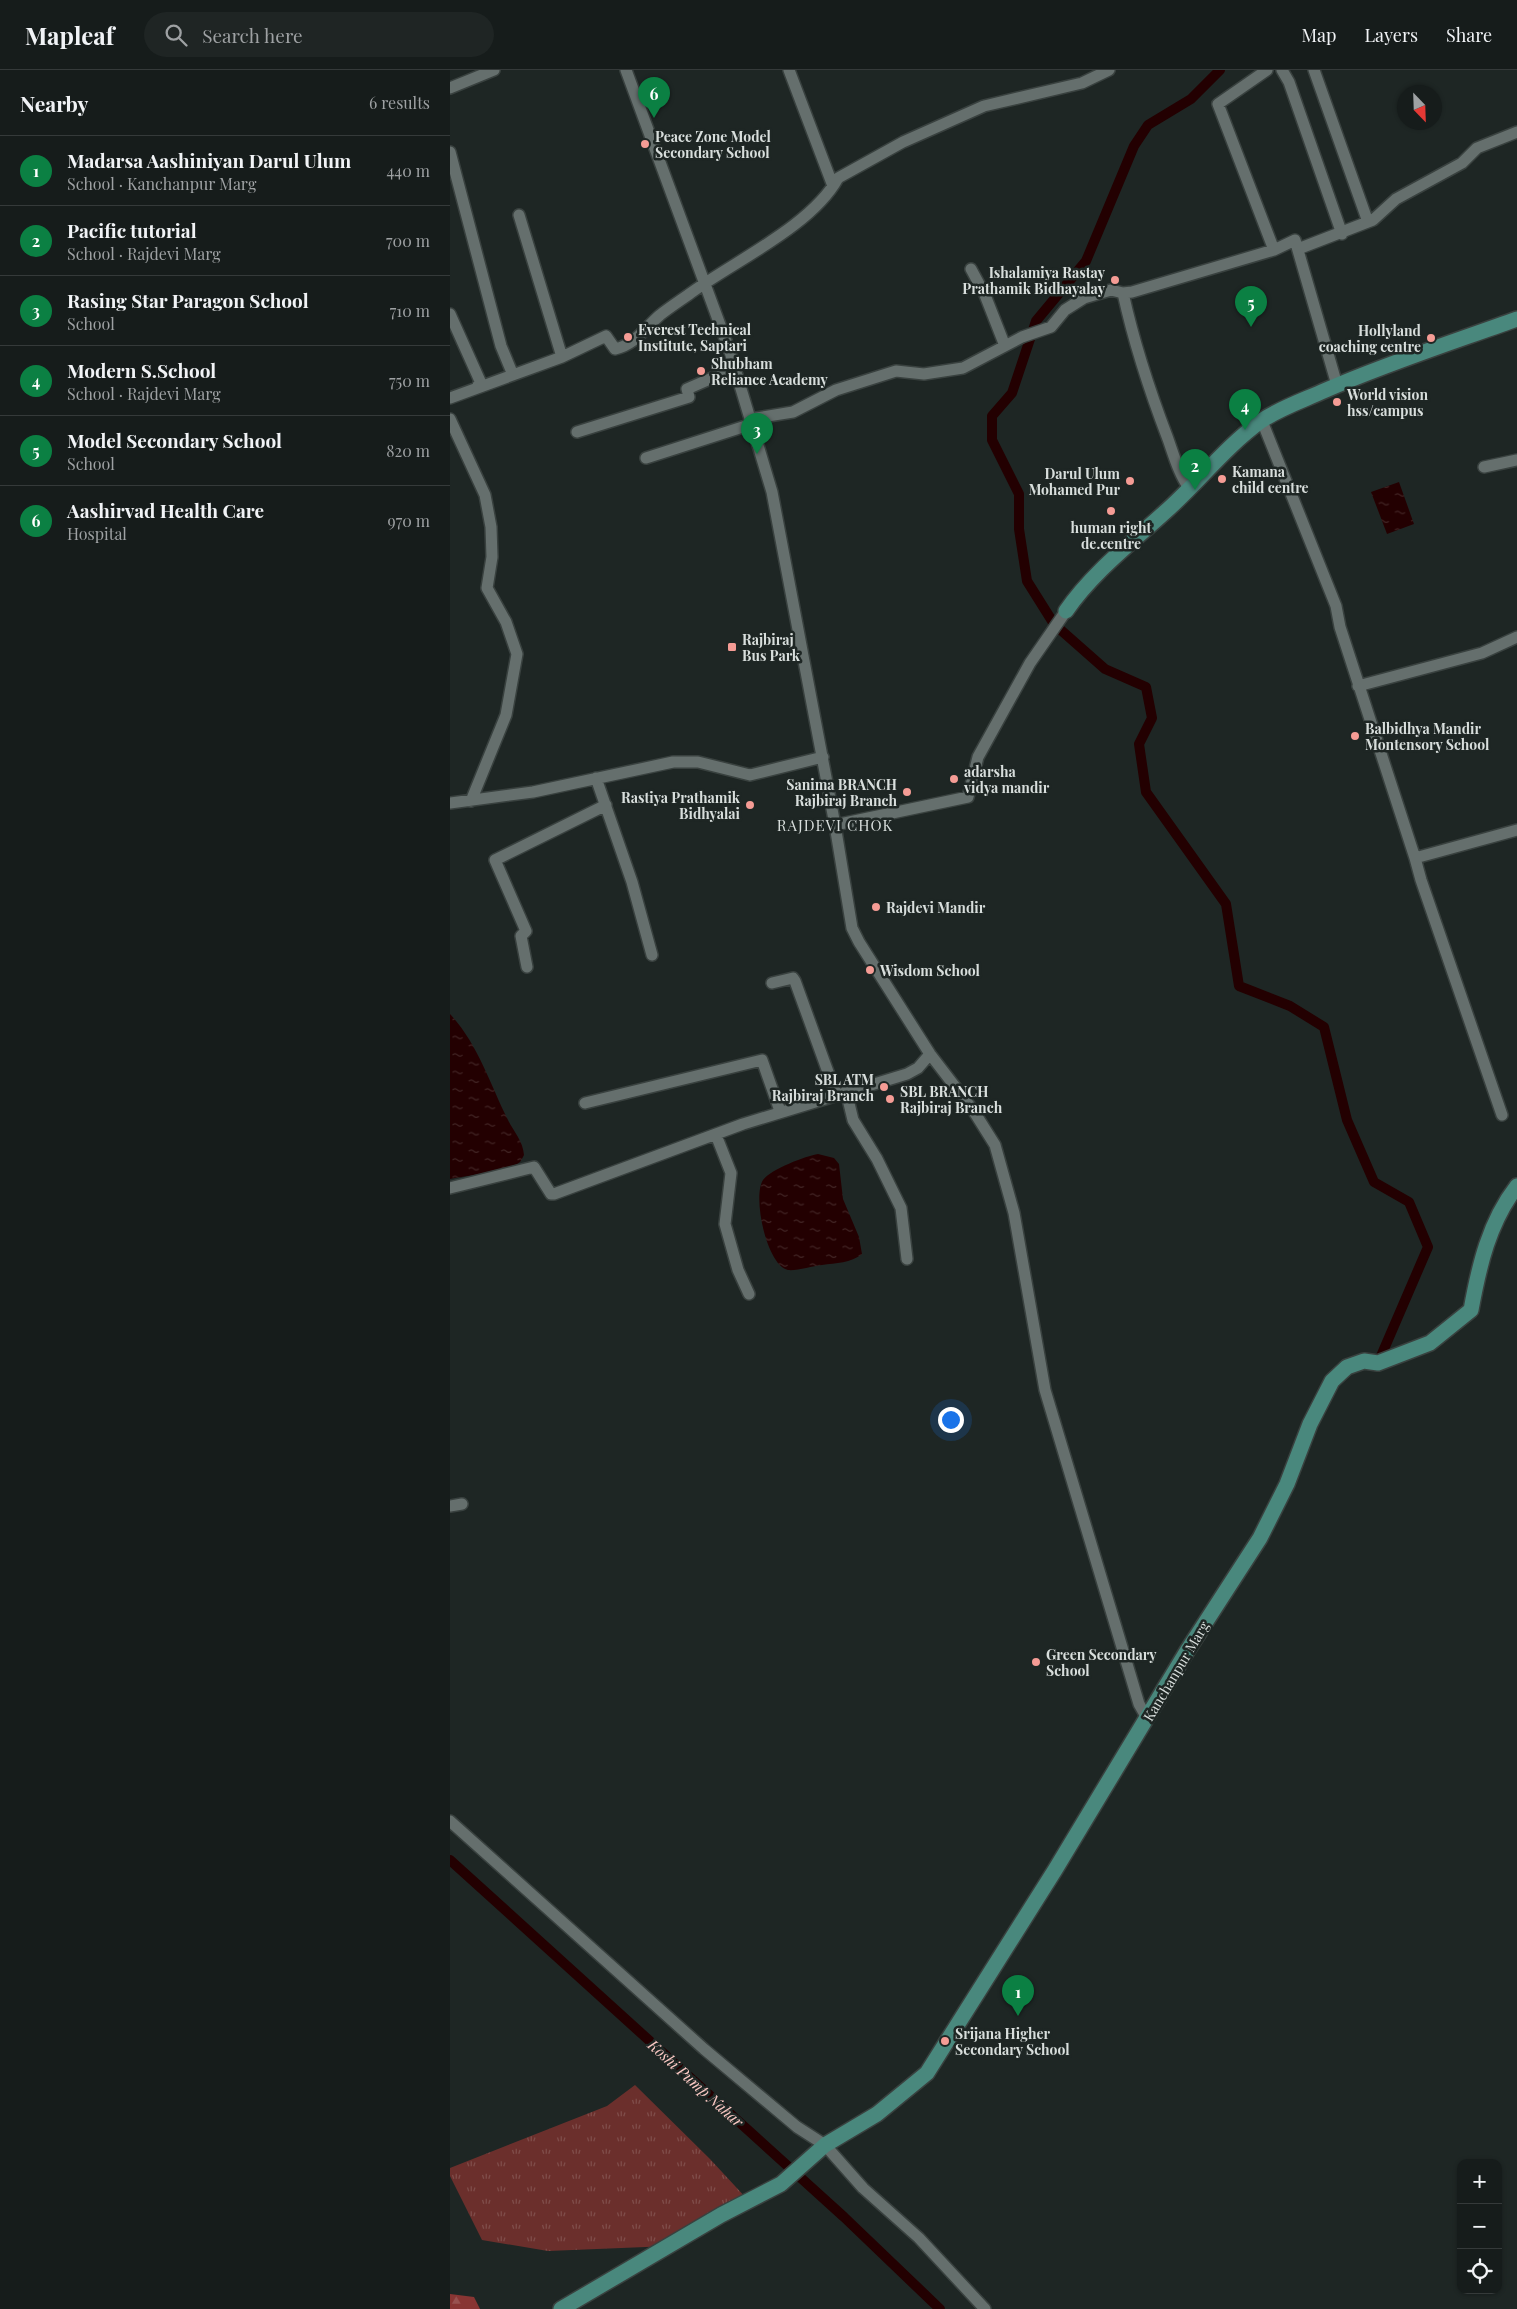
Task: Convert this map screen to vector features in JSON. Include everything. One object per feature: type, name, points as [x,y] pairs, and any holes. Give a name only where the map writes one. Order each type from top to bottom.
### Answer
[{"type":"main road","points":[[1066,611],[1077,595],[1115,557],[1217,460],[1262,421],[1337,385],[1397,361],[1517,319]]},
{"type":"main road","name":"Kanchanpur Marg","points":[[562,2309],[721,2215],[781,2184],[825,2145],[878,2114],[927,2073],[1055,1870],[1187,1651],[1260,1538],[1287,1484],[1307,1429],[1332,1381],[1346,1367],[1364,1361],[1378,1362],[1430,1343],[1471,1310],[1481,1258],[1505,1201],[1517,1186]]},
{"type":"street","points":[[450,88],[494,70]]},
{"type":"street","points":[[626,70],[735,368],[772,492],[823,757],[852,928],[930,1054],[973,1110],[995,1145],[1014,1213],[1045,1390],[1139,1704],[1147,1718]]},
{"type":"street","points":[[789,70],[833,186]]},
{"type":"street","points":[[450,398],[562,357],[606,336],[615,349],[628,346],[659,316],[806,215],[838,178],[904,142],[984,106],[1082,82],[1109,70]]},
{"type":"street","points":[[1267,70],[1218,104],[1274,250]]},
{"type":"street","points":[[1282,70],[1289,82],[1342,234]]},
{"type":"street","points":[[1314,70],[1368,222]]},
{"type":"street","points":[[1298,249],[1342,234],[1368,222],[1396,200],[1462,163],[1477,148],[1517,132]]},
{"type":"street","points":[[450,152],[501,346],[513,375]]},
{"type":"street","points":[[519,215],[562,357]]},
{"type":"street","points":[[646,458],[751,422],[792,412],[836,390],[896,371],[924,374],[963,368],[1022,337],[1051,327],[1065,310],[1084,298],[1112,290],[1123,293],[1132,292],[1274,250],[1296,240],[1337,385]]},
{"type":"street","points":[[971,269],[985,294],[1005,346]]},
{"type":"street","points":[[1123,293],[1132,332],[1163,426],[1183,480],[1189,488]]},
{"type":"street","points":[[450,314],[480,381],[477,388]]},
{"type":"street","points":[[576,432],[689,397],[687,389],[735,368]]},
{"type":"street","points":[[450,419],[484,495],[491,527],[492,547],[487,588],[506,622],[518,654],[506,714],[471,801]]},
{"type":"street","points":[[1262,421],[1336,606],[1340,627],[1358,686],[1415,858],[1420,880],[1502,1115]]},
{"type":"street","points":[[1484,467],[1517,460]]},
{"type":"street","points":[[835,825],[968,797],[978,757],[1030,664],[1066,611]]},
{"type":"street","points":[[1358,686],[1482,653],[1517,637]]},
{"type":"street","points":[[450,803],[533,792],[673,762],[698,762],[750,775],[823,757]]},
{"type":"street","points":[[596,778],[632,882],[652,955]]},
{"type":"street","points":[[527,967],[521,936],[526,931],[495,860],[606,806]]},
{"type":"street","points":[[1415,858],[1517,830]]},
{"type":"street","points":[[772,983],[788,978],[793,978],[796,981],[852,1120],[877,1159],[901,1208],[907,1259]]},
{"type":"street","points":[[450,1188],[536,1167],[551,1194],[554,1194],[780,1111],[907,1074],[918,1068],[930,1054]]},
{"type":"street","points":[[585,1103],[762,1060],[780,1111]]},
{"type":"street","points":[[716,1135],[731,1172],[725,1224],[738,1270],[749,1294]]},
{"type":"street","points":[[450,1506],[462,1504]]},
{"type":"street","points":[[450,1821],[704,2049],[797,2128],[825,2145],[863,2188],[918,2238],[985,2309]]},
{"type":"green space","points":[[635,2085],[710,2159],[747,2199],[670,2246],[548,2251],[482,2240],[450,2176],[450,2168],[607,2106]]},
{"type":"green space","points":[[450,2294],[474,2297],[480,2309],[450,2309]]},
{"type":"water","points":[[1399,482],[1414,524],[1387,534],[1371,492]]},
{"type":"water","points":[[450,1014],[476,1051],[508,1120],[520,1141],[524,1155],[520,1162],[507,1168],[450,1179]]},
{"type":"water","points":[[818,1154],[834,1158],[839,1164],[843,1199],[859,1237],[862,1254],[843,1262],[788,1270],[780,1266],[768,1244],[761,1215],[760,1189],[763,1180],[781,1167]]},
{"type":"waterway","points":[[1220,70],[1191,99],[1148,125],[1134,146],[1086,261],[1036,321],[1012,393],[992,416],[992,440],[1019,494],[1019,529],[1027,581],[1054,624],[1105,669],[1146,687],[1152,718],[1139,744],[1146,792],[1226,904],[1239,986],[1290,1006],[1324,1027],[1347,1120],[1374,1182],[1409,1202],[1428,1247],[1378,1363]]},
{"type":"waterway","name":"Koshi Pump Nahar","points":[[450,1860],[844,2217],[940,2309]]},
{"type":"place","name":"Aashirvad Health Care","points":[[654,118]]},
{"type":"place","name":"Peace Zone Model Secondary School","points":[[645,144]]},
{"type":"place","name":"Ishalamiya Rastay Prathamik Bidhayalay","points":[[1115,280]]},
{"type":"place","name":"Model Secondary School","points":[[1251,327]]},
{"type":"place","name":"Everest Technical Institute, Saptari","points":[[628,337]]},
{"type":"place","name":"Hollyland coaching centre","points":[[1431,338]]},
{"type":"place","name":"Shubham Reliance Academy","points":[[701,371]]},
{"type":"place","name":"World vision hss/campus","points":[[1337,402]]},
{"type":"place","name":"Modern S.School","points":[[1245,430]]},
{"type":"place","name":"Rasing Star Paragon School","points":[[757,454]]},
{"type":"place","name":"Kamana child centre","points":[[1222,479]]},
{"type":"place","name":"Darul Ulum Mohamed Pur","points":[[1130,481]]},
{"type":"place","name":"Pacific tutorial","points":[[1195,490]]},
{"type":"place","name":"human right de.centre","points":[[1111,511]]},
{"type":"place","name":"Rajbiraj Bus Park","points":[[732,647]]},
{"type":"place","name":"Balbidhya Mandir Montensory School","points":[[1355,736]]},
{"type":"place","name":"adarsha vidya mandir","points":[[954,779]]},
{"type":"place","name":"Sanima BRANCH Rajbiraj Branch","points":[[907,792]]},
{"type":"place","name":"Rastiya Prathamik Bidhyalai","points":[[750,805]]},
{"type":"place","name":"Rajdevi Mandir","points":[[876,907]]},
{"type":"place","name":"Wisdom School","points":[[870,970]]},
{"type":"place","name":"SBL ATM Rajbiraj Branch","points":[[884,1087]]},
{"type":"place","name":"SBL BRANCH Rajbiraj Branch","points":[[890,1099]]},
{"type":"place","name":"Green Secondary School","points":[[1036,1662]]},
{"type":"place","name":"Madarsa Aashiniyan Darul Ulum","points":[[1018,2016]]},
{"type":"place","name":"Srijana Higher Secondary School","points":[[945,2041]]},
{"type":"district","name":"RAJDEVI CHOK","points":[[835,825]]}]
